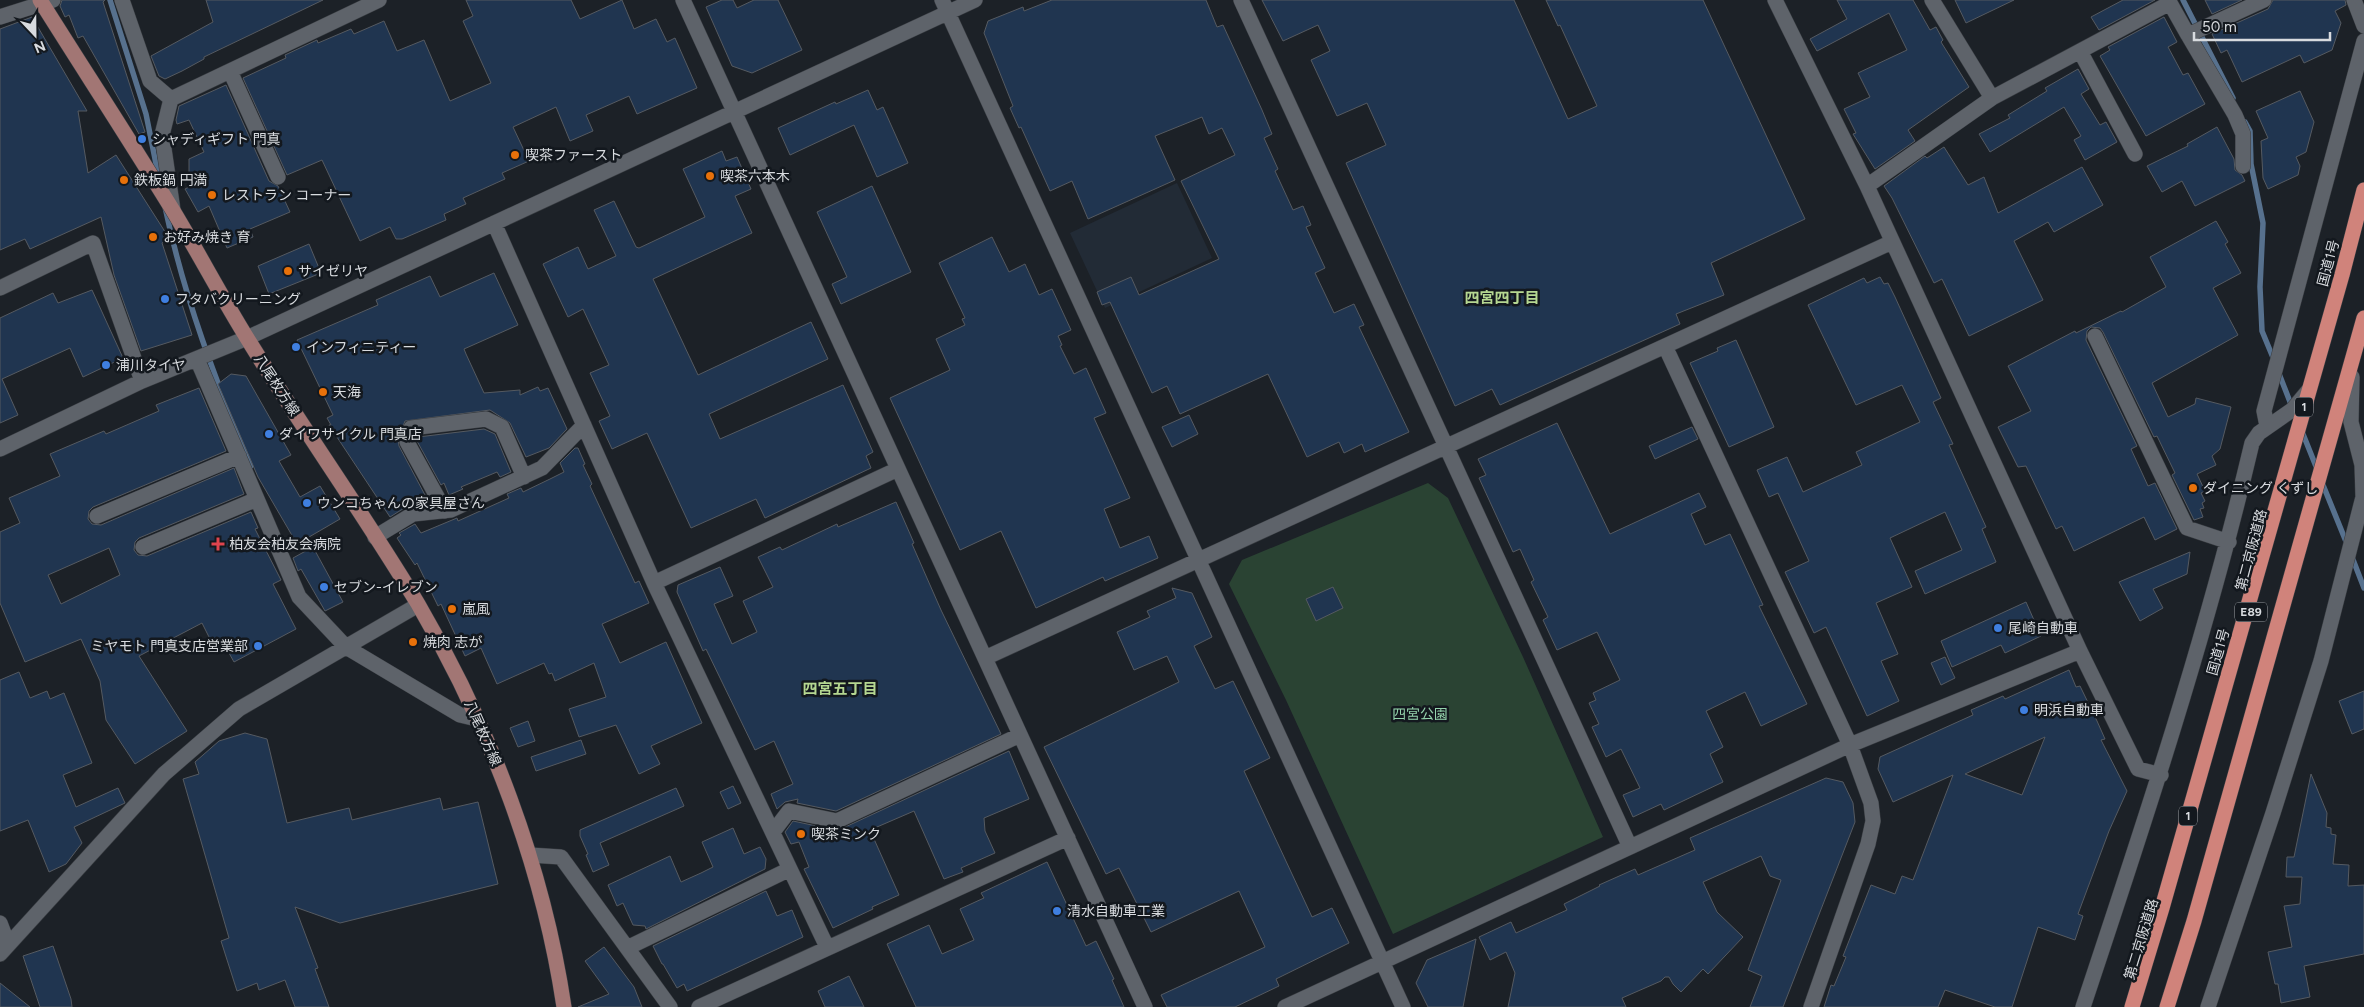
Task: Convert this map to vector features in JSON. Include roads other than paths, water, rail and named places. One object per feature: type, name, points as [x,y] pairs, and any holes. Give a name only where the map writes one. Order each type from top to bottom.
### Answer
[{"type":"highway","name":"国道1号","points":[[2132,1007],[2162,908],[2342,275],[2364,190]]},
{"type":"highway","name":"第二京阪道路","points":[[2137,1007],[2175,881],[2318,366],[2364,217]]},
{"type":"highway","name":"E89","points":[[2167,1007],[2200,902],[2364,318]]},
{"type":"highway","points":[[2172,1007],[2280,634],[2364,334]]},
{"type":"main road","name":"八尾枚方線","points":[[46,1],[173,210],[247,338],[418,605],[464,691],[498,768],[530,855],[559,973],[564,1007]]},
{"type":"street","points":[[122,0],[150,81],[170,99]]},
{"type":"street","points":[[170,99],[380,0]]},
{"type":"street","points":[[683,0],[1145,1007]]},
{"type":"street","points":[[0,449],[142,382],[247,338],[734,111],[944,6],[975,0]]},
{"type":"street","points":[[1241,0],[1630,847]]},
{"type":"street","points":[[1775,0],[1867,186],[2080,651],[2138,769],[2160,775]]},
{"type":"street","points":[[1932,0],[1992,98]]},
{"type":"street","points":[[2188,35],[2264,0]]},
{"type":"street","points":[[2354,0],[2364,26]]},
{"type":"street","points":[[0,17],[46,1]]},
{"type":"street","points":[[1867,186],[1992,98],[2170,4],[2240,127],[2243,134],[2243,166]]},
{"type":"street","points":[[944,6],[1403,1007]]},
{"type":"street","points":[[2267,426],[2264,411],[2364,41]]},
{"type":"street","points":[[2080,51],[2135,154]]},
{"type":"street","points":[[230,70],[278,177]]},
{"type":"street","points":[[170,99],[162,134],[173,210]]},
{"type":"street","points":[[494,223],[654,583],[827,947]]},
{"type":"street","points":[[985,658],[1892,242]]},
{"type":"street","points":[[0,288],[93,243],[142,382]]},
{"type":"street","points":[[2095,336],[2187,528],[2229,542]]},
{"type":"street","points":[[1665,346],[1850,745],[1872,803],[1873,821],[1868,844],[1811,1007]]},
{"type":"street","points":[[197,358],[299,597],[346,647],[460,715],[476,719]]},
{"type":"street","points":[[2208,1007],[2273,813],[2318,670],[2363,497],[2362,465],[2352,422],[2352,377]]},
{"type":"street","points":[[2083,1007],[2160,775],[2229,542],[2252,443],[2267,426],[2292,410],[2308,391]]},
{"type":"street","points":[[445,511],[407,442],[411,428],[486,419],[502,427],[524,477]]},
{"type":"street","points":[[375,537],[413,514],[445,511],[542,468],[584,425]]},
{"type":"street","points":[[97,516],[239,456]]},
{"type":"street","points":[[654,583],[898,470]]},
{"type":"street","points":[[142,547],[257,499]]},
{"type":"street","points":[[4,949],[172,768],[239,709],[418,605]]},
{"type":"street","points":[[1285,1007],[1850,745],[2080,651]]},
{"type":"street","points":[[773,832],[789,811],[837,821],[1020,735]]},
{"type":"street","points":[[699,1007],[1068,838]]},
{"type":"street","points":[[530,855],[561,857],[670,1007]]},
{"type":"street","points":[[627,948],[790,869]]},
{"type":"street","points":[[0,923],[4,949]]},
{"type":"waterway","points":[[110,0],[146,114],[159,179]]},
{"type":"waterway","points":[[2183,0],[2233,98]]},
{"type":"waterway","points":[[2245,122],[2250,131],[2251,164],[2263,223],[2260,287],[2262,331],[2274,360]]},
{"type":"waterway","points":[[165,207],[191,306],[225,403],[251,466]]},
{"type":"waterway","points":[[2278,371],[2292,407]]},
{"type":"waterway","points":[[2301,429],[2317,469]]},
{"type":"waterway","points":[[2321,480],[2347,544]]},
{"type":"waterway","points":[[2352,557],[2364,588]]},
{"type":"place","name":"シャディギフト 門真","points":[[142,139]]},
{"type":"place","name":"喫茶ファースト","points":[[515,155]]},
{"type":"place","name":"喫茶六本木","points":[[710,176]]},
{"type":"place","name":"鉄板鍋 円満","points":[[124,180]]},
{"type":"place","name":"レストラン コーナー","points":[[212,195]]},
{"type":"place","name":"お好み焼き 育","points":[[153,237]]},
{"type":"place","name":"サイゼリヤ","points":[[288,271]]},
{"type":"place","name":"フタバクリーニング","points":[[165,299]]},
{"type":"place","name":"インフィニティー","points":[[296,347]]},
{"type":"place","name":"浦川タイヤ","points":[[106,365]]},
{"type":"place","name":"天海","points":[[323,392]]},
{"type":"place","name":"ダイワサイクル 門真店","points":[[269,434]]},
{"type":"place","name":"ダイニング くずし","points":[[2193,488]]},
{"type":"place","name":"ウンコちゃんの家具屋さん","points":[[307,503]]},
{"type":"place","name":"柏友会柏友会病院","points":[[218,544]]},
{"type":"place","name":"セブン-イレブン","points":[[324,587]]},
{"type":"place","name":"嵐風","points":[[452,609]]},
{"type":"place","name":"尾崎自動車","points":[[1998,628]]},
{"type":"place","name":"焼肉 志が","points":[[413,642]]},
{"type":"place","name":"ミヤモト 門真支店営業部","points":[[258,646]]},
{"type":"place","name":"明浜自動車","points":[[2024,710]]},
{"type":"place","name":"喫茶ミンク","points":[[801,834]]},
{"type":"place","name":"清水自動車工業","points":[[1057,911]]},
{"type":"district","name":"四宮四丁目","points":[[1502,298]]},
{"type":"district","name":"四宮五丁目","points":[[840,689]]},
{"type":"park label","name":"四宮公園","points":[[1420,714]]}]
